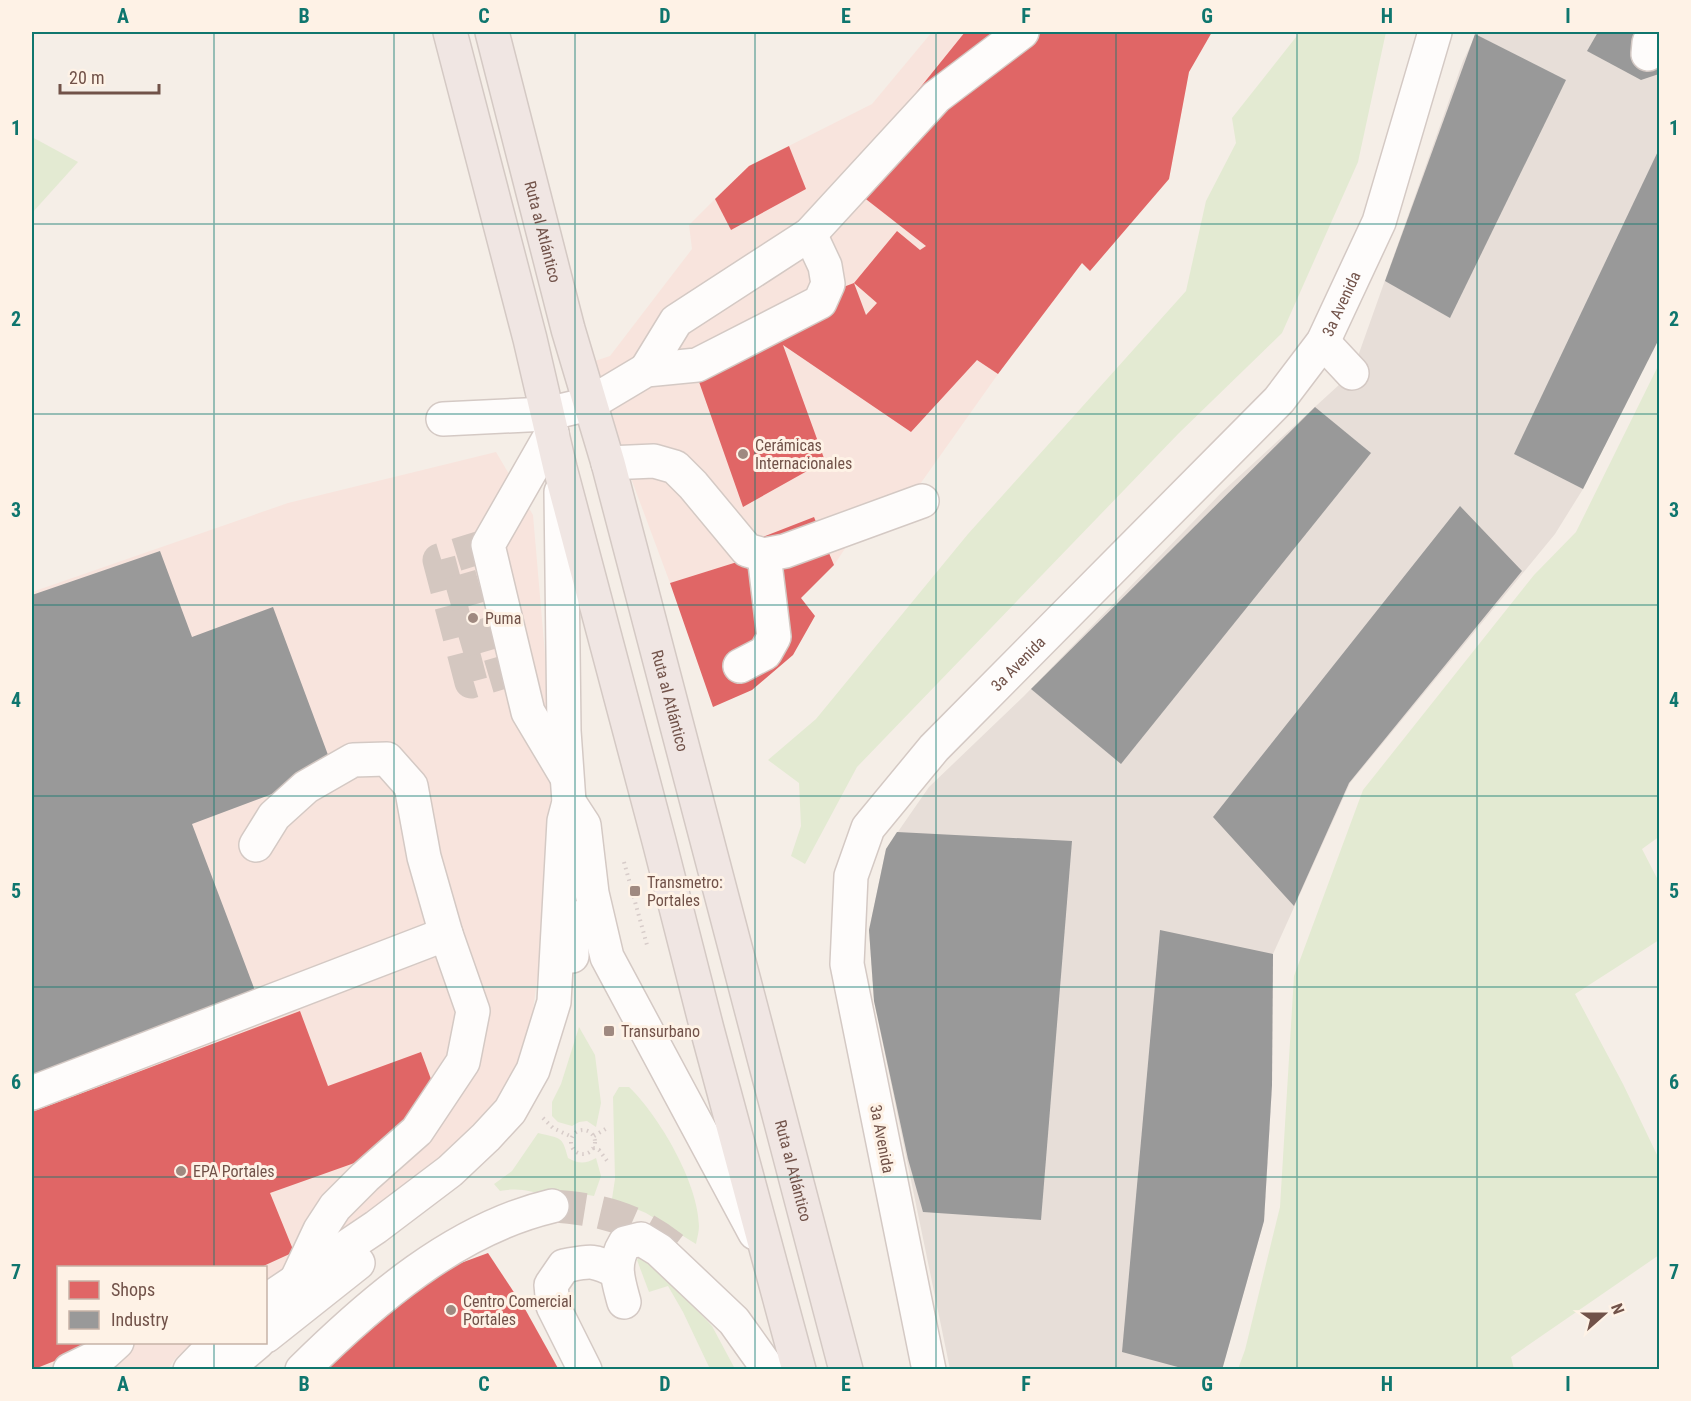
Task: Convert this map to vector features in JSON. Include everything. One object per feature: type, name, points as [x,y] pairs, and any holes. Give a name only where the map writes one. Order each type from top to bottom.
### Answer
[{"type":"highway","points":[[450,32],[530,339],[560,468],[799,1370]]},
{"type":"highway","name":"Ruta al Atlántico","points":[[492,32],[568,329],[608,463],[846,1370]]},
{"type":"street","points":[[646,370],[676,321],[810,234],[936,96],[1022,32]]},
{"type":"street","name":"3a Avenida","points":[[929,1370],[846,964],[851,876],[868,828],[934,748],[1280,400],[1323,342],[1379,222],[1435,32]]},
{"type":"street","points":[[443,419],[550,423],[589,404],[646,370],[698,366],[820,302],[828,284],[825,266],[810,234]]},
{"type":"street","points":[[1323,342],[1352,373]]},
{"type":"street","points":[[550,423],[488,545],[528,712],[584,825],[592,893],[607,957],[768,1258]]},
{"type":"street","points":[[608,463],[654,461],[675,467],[747,550],[764,555],[784,551],[922,501]]},
{"type":"street","points":[[267,1300],[376,1227],[450,1171],[510,1111],[533,1070],[554,1002],[564,821],[568,790],[564,731],[560,468]]},
{"type":"street","points":[[740,666],[765,653],[774,637],[764,555]]},
{"type":"street","points":[[256,845],[274,816],[306,787],[353,760],[387,759],[411,786],[424,857],[446,934],[473,1011],[463,1062],[417,1131],[335,1207],[320,1230],[296,1281]]},
{"type":"street","points":[[267,1335],[462,1183],[497,1151],[520,1121],[546,1074],[565,1001],[573,951],[572,931],[577,918],[587,916],[598,924]]},
{"type":"street","points":[[32,1093],[446,934]]},
{"type":"street","points":[[302,1370],[366,1312],[433,1260],[482,1231],[526,1212],[552,1206]]},
{"type":"street","points":[[585,1370],[553,1305],[551,1285],[564,1266],[597,1261],[620,1287],[619,1258],[625,1243],[641,1239],[659,1250],[734,1321],[769,1370]]},
{"type":"street","points":[[70,1370],[105,1353],[115,1344]]},
{"type":"street","points":[[190,1370],[215,1344]]},
{"type":"street","points":[[225,1370],[256,1344]]},
{"type":"path","points":[[622,855],[647,945]]},
{"type":"path","points":[[538,1113],[553,1128],[572,1137]]},
{"type":"path","points":[[594,1136],[607,1128]]},
{"type":"path","points":[[584,1129],[594,1136],[593,1148],[587,1153],[575,1152],[571,1145],[572,1137],[577,1131],[584,1129]]},
{"type":"path","points":[[593,1148],[599,1150],[608,1162]]},
{"type":"shaded area","points":[[932,32],[1212,32],[1189,72],[1169,179],[1090,271],[1082,263],[998,374],[889,528],[868,514],[834,565],[814,517],[747,543],[753,557],[670,583],[609,419],[595,361],[610,356],[692,249],[689,225],[715,199],[749,166],[872,104]]},
{"type":"shaded area","points":[[1477,32],[1659,32],[1659,337],[1583,489],[1555,534],[1350,783],[1273,954],[1272,1085],[1264,1221],[1222,1369],[950,1369],[874,1001],[869,930],[886,849],[929,787],[1024,696],[1222,492],[1352,373],[1463,61]]},
{"type":"shaded area","points":[[496,452],[533,515],[556,782],[553,863],[530,1032],[511,1085],[477,1128],[445,1159],[335,1238],[267,1278],[267,1266],[57,1266],[57,1344],[191,1344],[168,1369],[32,1369],[32,592],[288,503]]},
{"type":"green space","points":[[1300,32],[1386,32],[1358,162],[1282,333],[1179,433],[857,767],[805,864],[791,856],[801,826],[799,783],[768,760],[816,719],[968,534],[1186,291],[1206,201],[1236,143],[1232,118]]},
{"type":"green space","points":[[32,137],[78,162],[32,213]]},
{"type":"green space","points":[[1659,364],[1660,836],[1642,849],[1659,882],[1659,940],[1575,994],[1623,1084],[1659,1159],[1659,1255],[1511,1357],[1514,1369],[1238,1369],[1245,1350],[1280,1207],[1294,976],[1363,790],[1534,575],[1576,532]]},
{"type":"green space","points":[[579,1027],[595,1055],[601,1103],[596,1127],[587,1121],[572,1126],[558,1122],[552,1116],[552,1102],[561,1084]]},
{"type":"green space","points":[[619,1087],[629,1087],[641,1099],[675,1151],[692,1190],[697,1209],[699,1226],[696,1244],[646,1213],[612,1199],[615,1179],[613,1097]]},
{"type":"green space","points":[[538,1133],[559,1139],[564,1145],[568,1158],[572,1160],[582,1162],[596,1158],[601,1176],[594,1196],[519,1190],[500,1191],[494,1184],[512,1171]]},
{"type":"green space","points":[[643,1253],[712,1326],[735,1369],[710,1369],[668,1286],[649,1292],[637,1260]]},
{"type":"building: Shops","points":[[965,32],[1212,32],[1189,72],[1169,179],[1090,271],[1082,263],[998,374],[977,360],[911,432],[783,345],[825,461],[743,507],[698,379],[782,310],[854,283],[897,231],[920,250],[926,246],[844,182]],"holes":[[[854,283],[877,303],[866,315]]]},
{"type":"building: Shops","points":[[789,146],[806,189],[731,230],[715,199],[749,166]]},
{"type":"building: Shops","points":[[814,517],[834,565],[801,598],[815,616],[793,655],[752,690],[713,707],[670,583],[753,557],[747,543]]},
{"type":"building: Shops","name":"EPA Portales","points":[[300,1011],[328,1086],[421,1052],[438,1098],[391,1150],[270,1193],[294,1252],[263,1266],[57,1266],[57,1344],[92,1344],[92,1346],[32,1370],[32,1112]]},
{"type":"building: Shops","name":"Centro Comercial Portales","points":[[488,1253],[525,1309],[559,1370],[311,1370],[450,1267]]},
{"type":"building: Industry","points":[[1598,32],[1652,32],[1660,35],[1659,74],[1641,80],[1587,51]]},
{"type":"building: Industry","points":[[1475,34],[1566,80],[1450,318],[1385,281]]},
{"type":"building: Industry","points":[[1660,147],[1660,337],[1583,489],[1514,454]]},
{"type":"building: Industry","points":[[1315,407],[1371,453],[1121,764],[1031,689]]},
{"type":"building: Industry","points":[[1460,506],[1522,571],[1349,783],[1294,906],[1213,817]]},
{"type":"building: Industry","points":[[160,551],[192,637],[273,607],[334,771],[192,824],[257,996],[32,1081],[32,595]]},
{"type":"building: Industry","points":[[897,832],[1072,841],[1041,1220],[923,1212],[908,1159],[874,1001],[869,930],[886,849]]},
{"type":"building: Industry","points":[[1160,930],[1273,954],[1272,1085],[1264,1221],[1222,1370],[1189,1370],[1122,1352]]},
{"type":"tunnel","points":[[488,545],[439,560],[471,682],[518,668]]},
{"type":"tunnel","points":[[448,595],[497,581]]},
{"type":"tunnel","points":[[460,642],[508,628]]},
{"type":"tunnel","points":[[552,1206],[601,1213],[631,1222],[673,1248]]},
{"type":"place","name":"Cerámicas Internacionales","points":[[743,454]]},
{"type":"place","name":"Puma","points":[[473,618]]},
{"type":"place","name":"Transmetro: Portales","points":[[635,891]]},
{"type":"place","name":"Transurbano","points":[[609,1031]]},
{"type":"place","name":"EPA Portales","points":[[181,1171]]},
{"type":"place","name":"Centro Comercial Portales","points":[[451,1310]]}]
